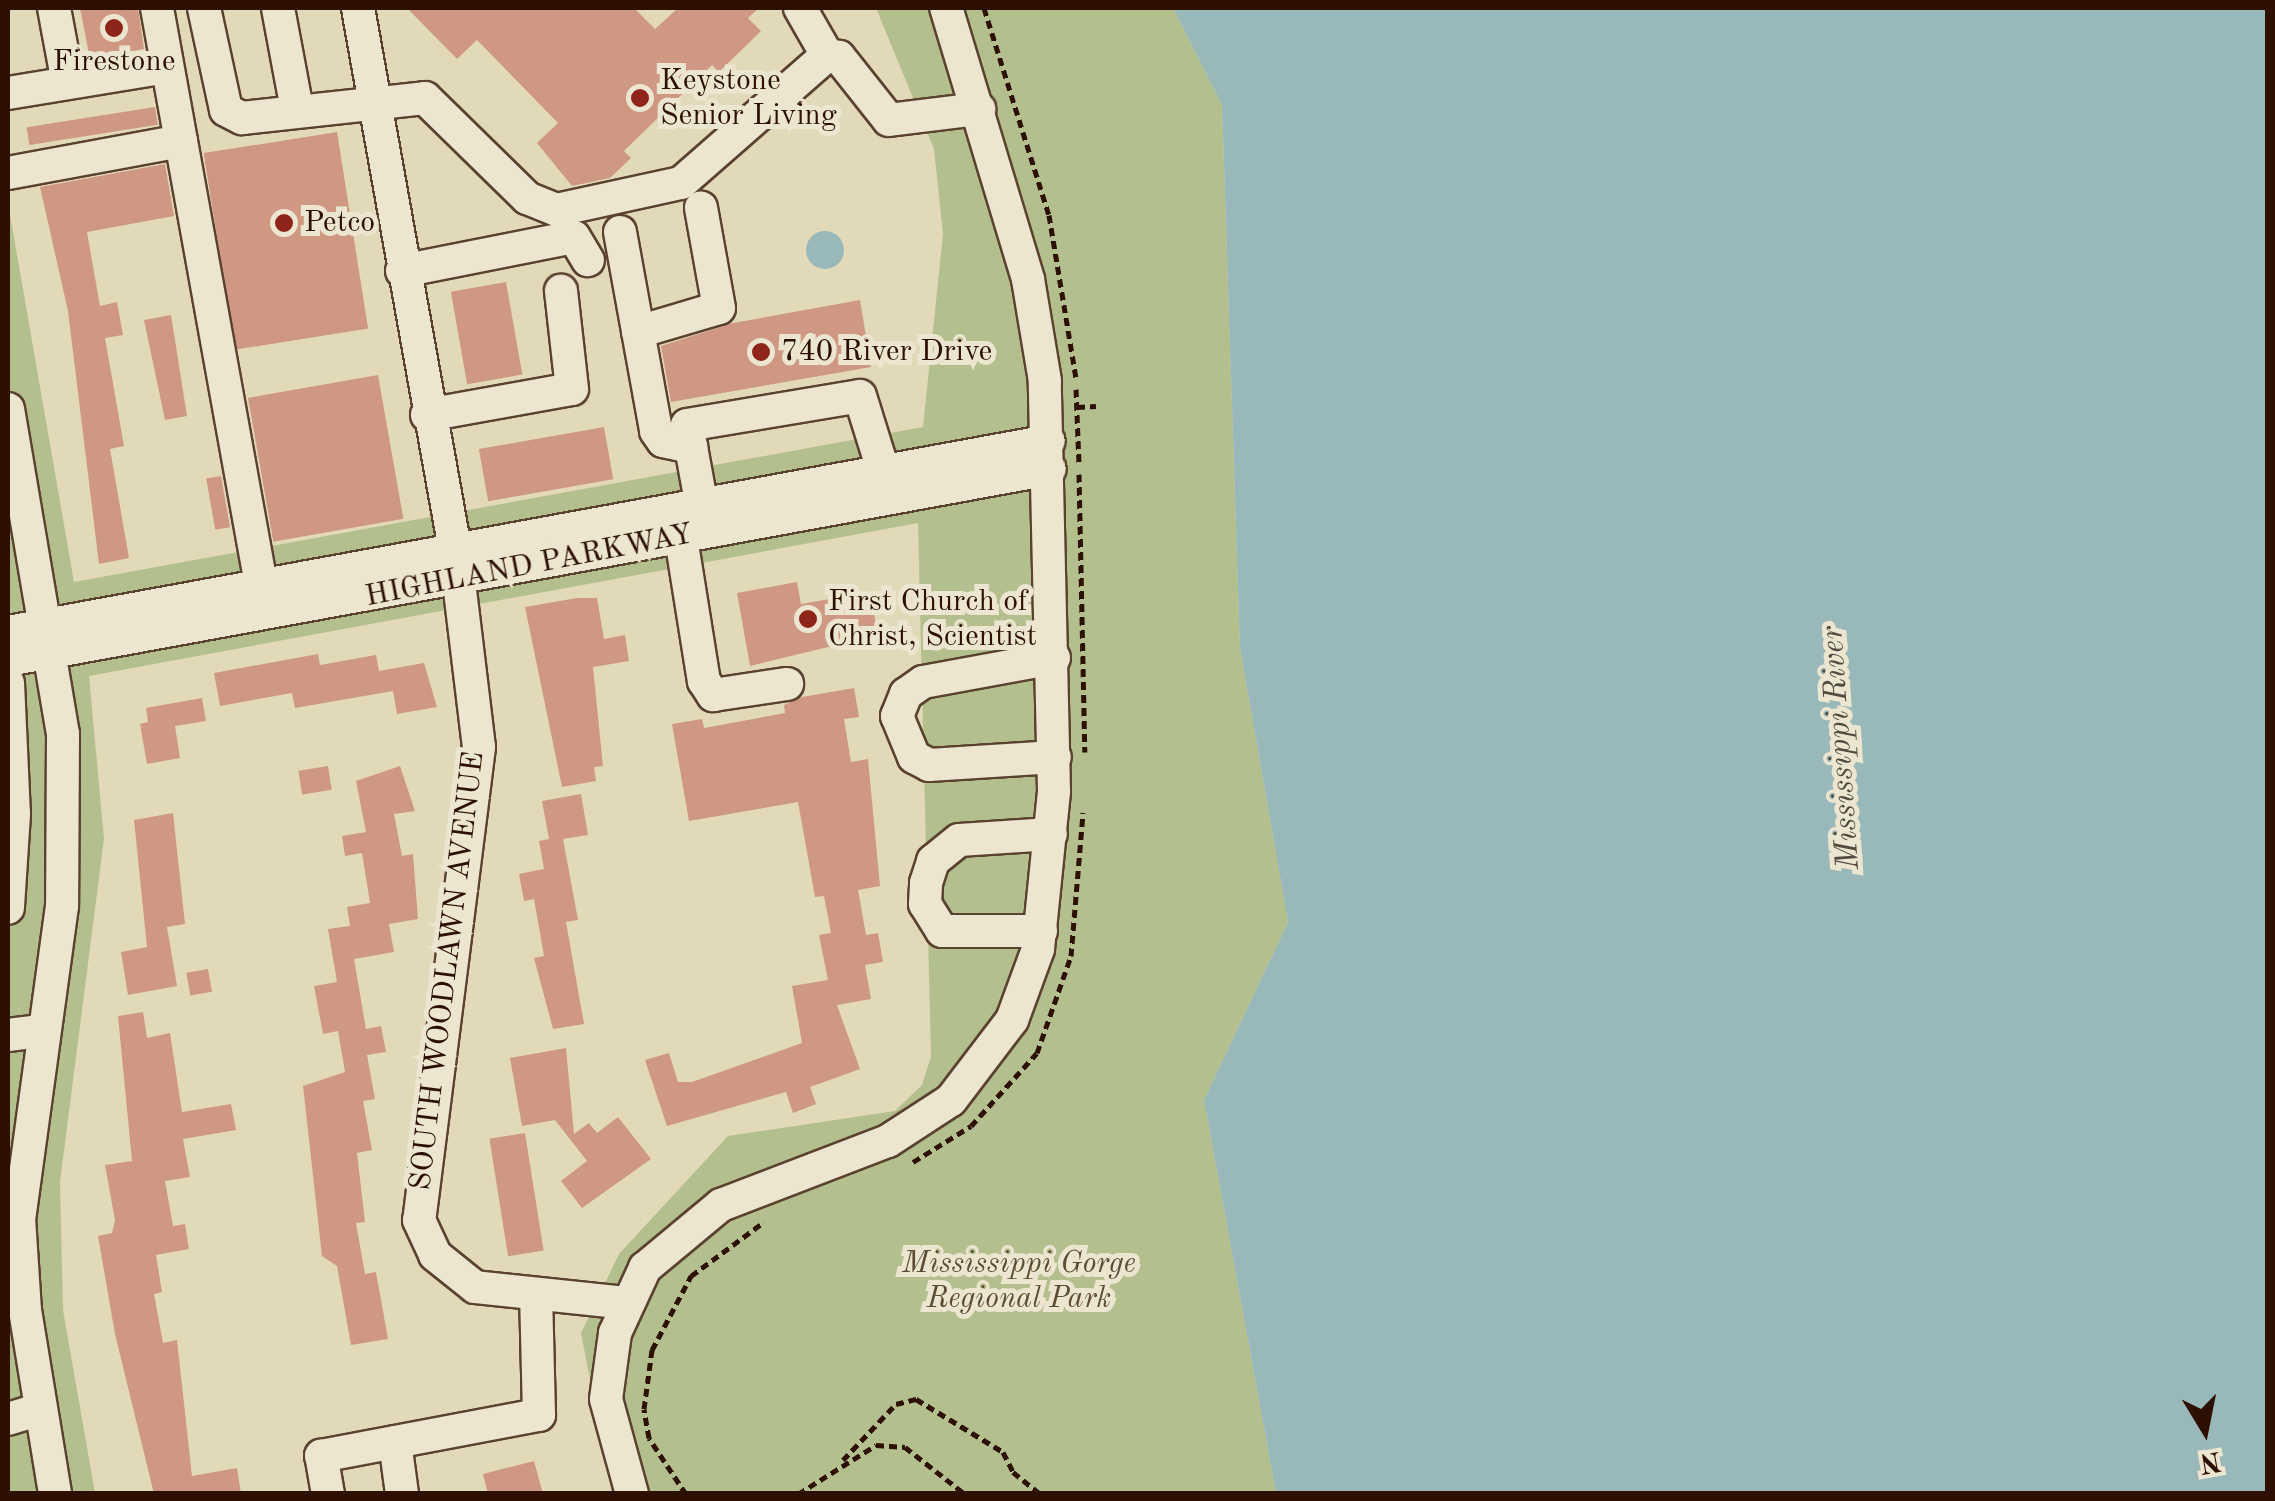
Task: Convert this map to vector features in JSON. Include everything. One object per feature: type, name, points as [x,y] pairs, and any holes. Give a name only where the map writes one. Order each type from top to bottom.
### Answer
[{"type":"street","points":[[54,8],[68,83]]},
{"type":"street","points":[[157,8],[261,584]]},
{"type":"street","points":[[204,8],[226,110],[242,118],[374,98],[424,98],[528,198],[557,210],[582,210],[681,183],[827,55]]},
{"type":"street","points":[[278,8],[297,110]]},
{"type":"street","name":"SOUTH WOODLAWN AVENUE","points":[[358,8],[426,415],[457,565],[479,747],[419,1220],[435,1254],[460,1278],[498,1294],[568,1291],[626,1303]]},
{"type":"street","points":[[800,8],[827,55]]},
{"type":"street","points":[[632,1494],[606,1399],[626,1303],[645,1268],[690,1223],[888,1142],[952,1100],[1012,1020],[1029,986],[1040,931],[1055,757],[1050,455],[1028,279],[980,109],[946,8]]},
{"type":"street","points":[[827,55],[839,57],[890,120],[980,109]]},
{"type":"street","points":[[8,93],[168,67]]},
{"type":"street","points":[[8,173],[181,141]]},
{"type":"street","points":[[638,332],[719,308],[701,208]]},
{"type":"street","points":[[620,232],[656,430],[662,441],[690,447]]},
{"type":"street","points":[[402,271],[574,237],[588,260]]},
{"type":"street","points":[[426,415],[572,389],[561,292]]},
{"type":"street","points":[[787,684],[713,695],[704,682],[687,425],[860,396],[887,484]]},
{"type":"street","points":[[8,410],[48,639],[66,812],[19,1218],[40,1409],[56,1494]]},
{"type":"street","name":"HIGHLAND PARKWAY","points":[[8,632],[48,639],[696,524],[1050,455]]},
{"type":"street","name":"HIGHLAND PARKWAY","points":[[8,660],[48,639],[261,584],[457,565]]},
{"type":"street","points":[[1054,658],[922,682],[906,694],[898,716],[914,757],[929,765],[1055,757]]},
{"type":"street","points":[[8,683],[14,814],[8,908]]},
{"type":"street","points":[[1040,931],[942,931],[924,904],[926,883],[933,861],[959,840],[1051,834]]},
{"type":"street","points":[[8,1036],[43,1031]]},
{"type":"street","points":[[328,1494],[321,1456],[539,1415],[536,1294]]},
{"type":"street","points":[[8,1419],[40,1409]]},
{"type":"street","points":[[395,1442],[402,1494]]},
{"type":"path","points":[[984,8],[1060,263],[1078,407],[1096,406]]},
{"type":"path","points":[[908,1163],[923,1158]]},
{"type":"path","points":[[686,1494],[649,1438],[644,1409],[652,1350],[691,1276],[776,1214]]},
{"type":"path","points":[[798,1494],[843,1460],[896,1404],[916,1399],[1003,1452],[1012,1472],[1040,1494]]},
{"type":"path","points":[[843,1460],[876,1445],[906,1448],[965,1494]]},
{"type":"green space","name":"Mississippi Gorge Regional Park","points":[[876,8],[1173,8],[1222,105],[1240,648],[1288,922],[1204,1100],[1276,1493],[612,1493],[581,1333],[619,1254],[728,1136],[895,1111],[922,1085],[931,1056],[918,523],[89,676],[104,839],[60,1182],[63,1310],[95,1493],[8,1493],[8,203],[74,582],[923,427],[943,234],[934,149]]},
{"type":"water","name":"Mississippi River","points":[[1173,8],[2267,8],[2267,1493],[1276,1493],[1204,1100],[1288,922],[1240,648],[1222,105]]},
{"type":"water","points":[[825,231],[839,236],[844,250],[839,264],[825,269],[811,264],[806,250],[811,236]]},
{"type":"building","name":"Firestone","points":[[80,8],[138,8],[144,49],[90,59]]},
{"type":"building","name":"Keystone Senior Living","points":[[407,8],[634,8],[655,29],[678,8],[759,8],[748,18],[761,31],[719,72],[712,65],[624,151],[631,158],[610,178],[572,186],[537,143],[558,123],[477,40],[457,59]]},
{"type":"building","points":[[155,107],[158,125],[29,145],[27,127]]},
{"type":"building","name":"Petco","points":[[337,132],[368,329],[235,350],[204,153]]},
{"type":"building","points":[[165,164],[174,216],[87,232],[100,306],[117,302],[123,335],[105,338],[124,446],[110,449],[129,558],[99,564],[68,311],[40,187]]},
{"type":"building","points":[[506,282],[522,375],[467,384],[451,292]]},
{"type":"building","name":"740 River Drive","points":[[860,300],[871,367],[671,402],[661,346],[733,323]]},
{"type":"building","points":[[171,315],[187,416],[165,420],[144,320]]},
{"type":"building","points":[[378,375],[403,519],[273,542],[248,398]]},
{"type":"building","points":[[604,427],[613,479],[488,501],[479,449]]},
{"type":"building","points":[[221,476],[230,527],[215,530],[206,479]]},
{"type":"building","name":"First Church of Christ, Scientist","points":[[797,582],[801,604],[870,592],[878,635],[750,666],[737,593]]},
{"type":"building","points":[[597,598],[604,639],[625,635],[629,661],[593,667],[603,766],[594,767],[596,781],[562,787],[525,607]]},
{"type":"building","points":[[318,654],[320,665],[376,655],[379,671],[424,663],[437,707],[397,714],[393,691],[295,708],[292,693],[220,706],[214,673]]},
{"type":"building","points":[[854,688],[859,717],[844,719],[851,762],[868,759],[880,886],[858,890],[866,935],[878,933],[883,962],[865,965],[871,999],[837,1005],[860,1069],[810,1087],[816,1104],[793,1113],[786,1092],[667,1126],[645,1060],[669,1053],[678,1082],[692,1082],[802,1043],[792,986],[828,980],[819,935],[831,933],[824,896],[815,897],[798,802],[689,821],[672,724],[702,719],[704,728],[785,713],[784,705],[802,697]]},
{"type":"building","points":[[202,698],[206,721],[175,726],[180,758],[147,764],[140,724],[148,722],[146,708]]},
{"type":"building","points":[[328,766],[332,790],[302,794],[298,771]]},
{"type":"building","points":[[400,766],[415,811],[394,814],[402,856],[413,854],[418,919],[389,924],[394,952],[354,959],[366,1029],[381,1026],[386,1052],[367,1055],[375,1099],[363,1101],[372,1150],[357,1153],[365,1222],[356,1223],[365,1274],[376,1272],[388,1339],[351,1345],[337,1266],[322,1256],[303,1086],[345,1072],[338,1031],[323,1034],[314,986],[337,982],[328,929],[350,926],[347,907],[370,903],[362,853],[345,856],[342,836],[366,832],[356,781]]},
{"type":"building","points":[[581,794],[588,835],[563,839],[578,920],[566,922],[584,1024],[553,1029],[534,958],[544,956],[534,899],[524,901],[519,874],[544,869],[539,841],[549,839],[542,801]]},
{"type":"building","points":[[173,813],[185,924],[167,927],[177,986],[128,995],[121,952],[147,947],[134,820]]},
{"type":"building","points":[[208,969],[212,992],[190,995],[186,973]]},
{"type":"building","points":[[143,1012],[147,1038],[170,1033],[182,1112],[231,1104],[236,1130],[183,1139],[190,1177],[165,1181],[173,1226],[185,1224],[189,1249],[156,1255],[162,1292],[154,1294],[163,1343],[177,1340],[192,1476],[237,1468],[241,1494],[154,1494],[115,1334],[98,1236],[112,1233],[115,1220],[105,1165],[132,1161],[118,1016]]},
{"type":"building","points":[[566,1048],[574,1134],[589,1123],[597,1133],[618,1117],[651,1159],[582,1208],[561,1181],[587,1161],[555,1120],[522,1126],[510,1058]]},
{"type":"building","points":[[525,1133],[544,1251],[508,1256],[489,1139]]},
{"type":"building","points":[[534,1461],[543,1494],[488,1494],[483,1474]]},
{"type":"place","name":"Firestone","points":[[114,28]]},
{"type":"place","name":"Keystone Senior Living","points":[[640,98]]},
{"type":"place","name":"Petco","points":[[284,223]]},
{"type":"place","name":"740 River Drive","points":[[761,352]]},
{"type":"place","name":"First Church of Christ, Scientist","points":[[808,619]]}]
